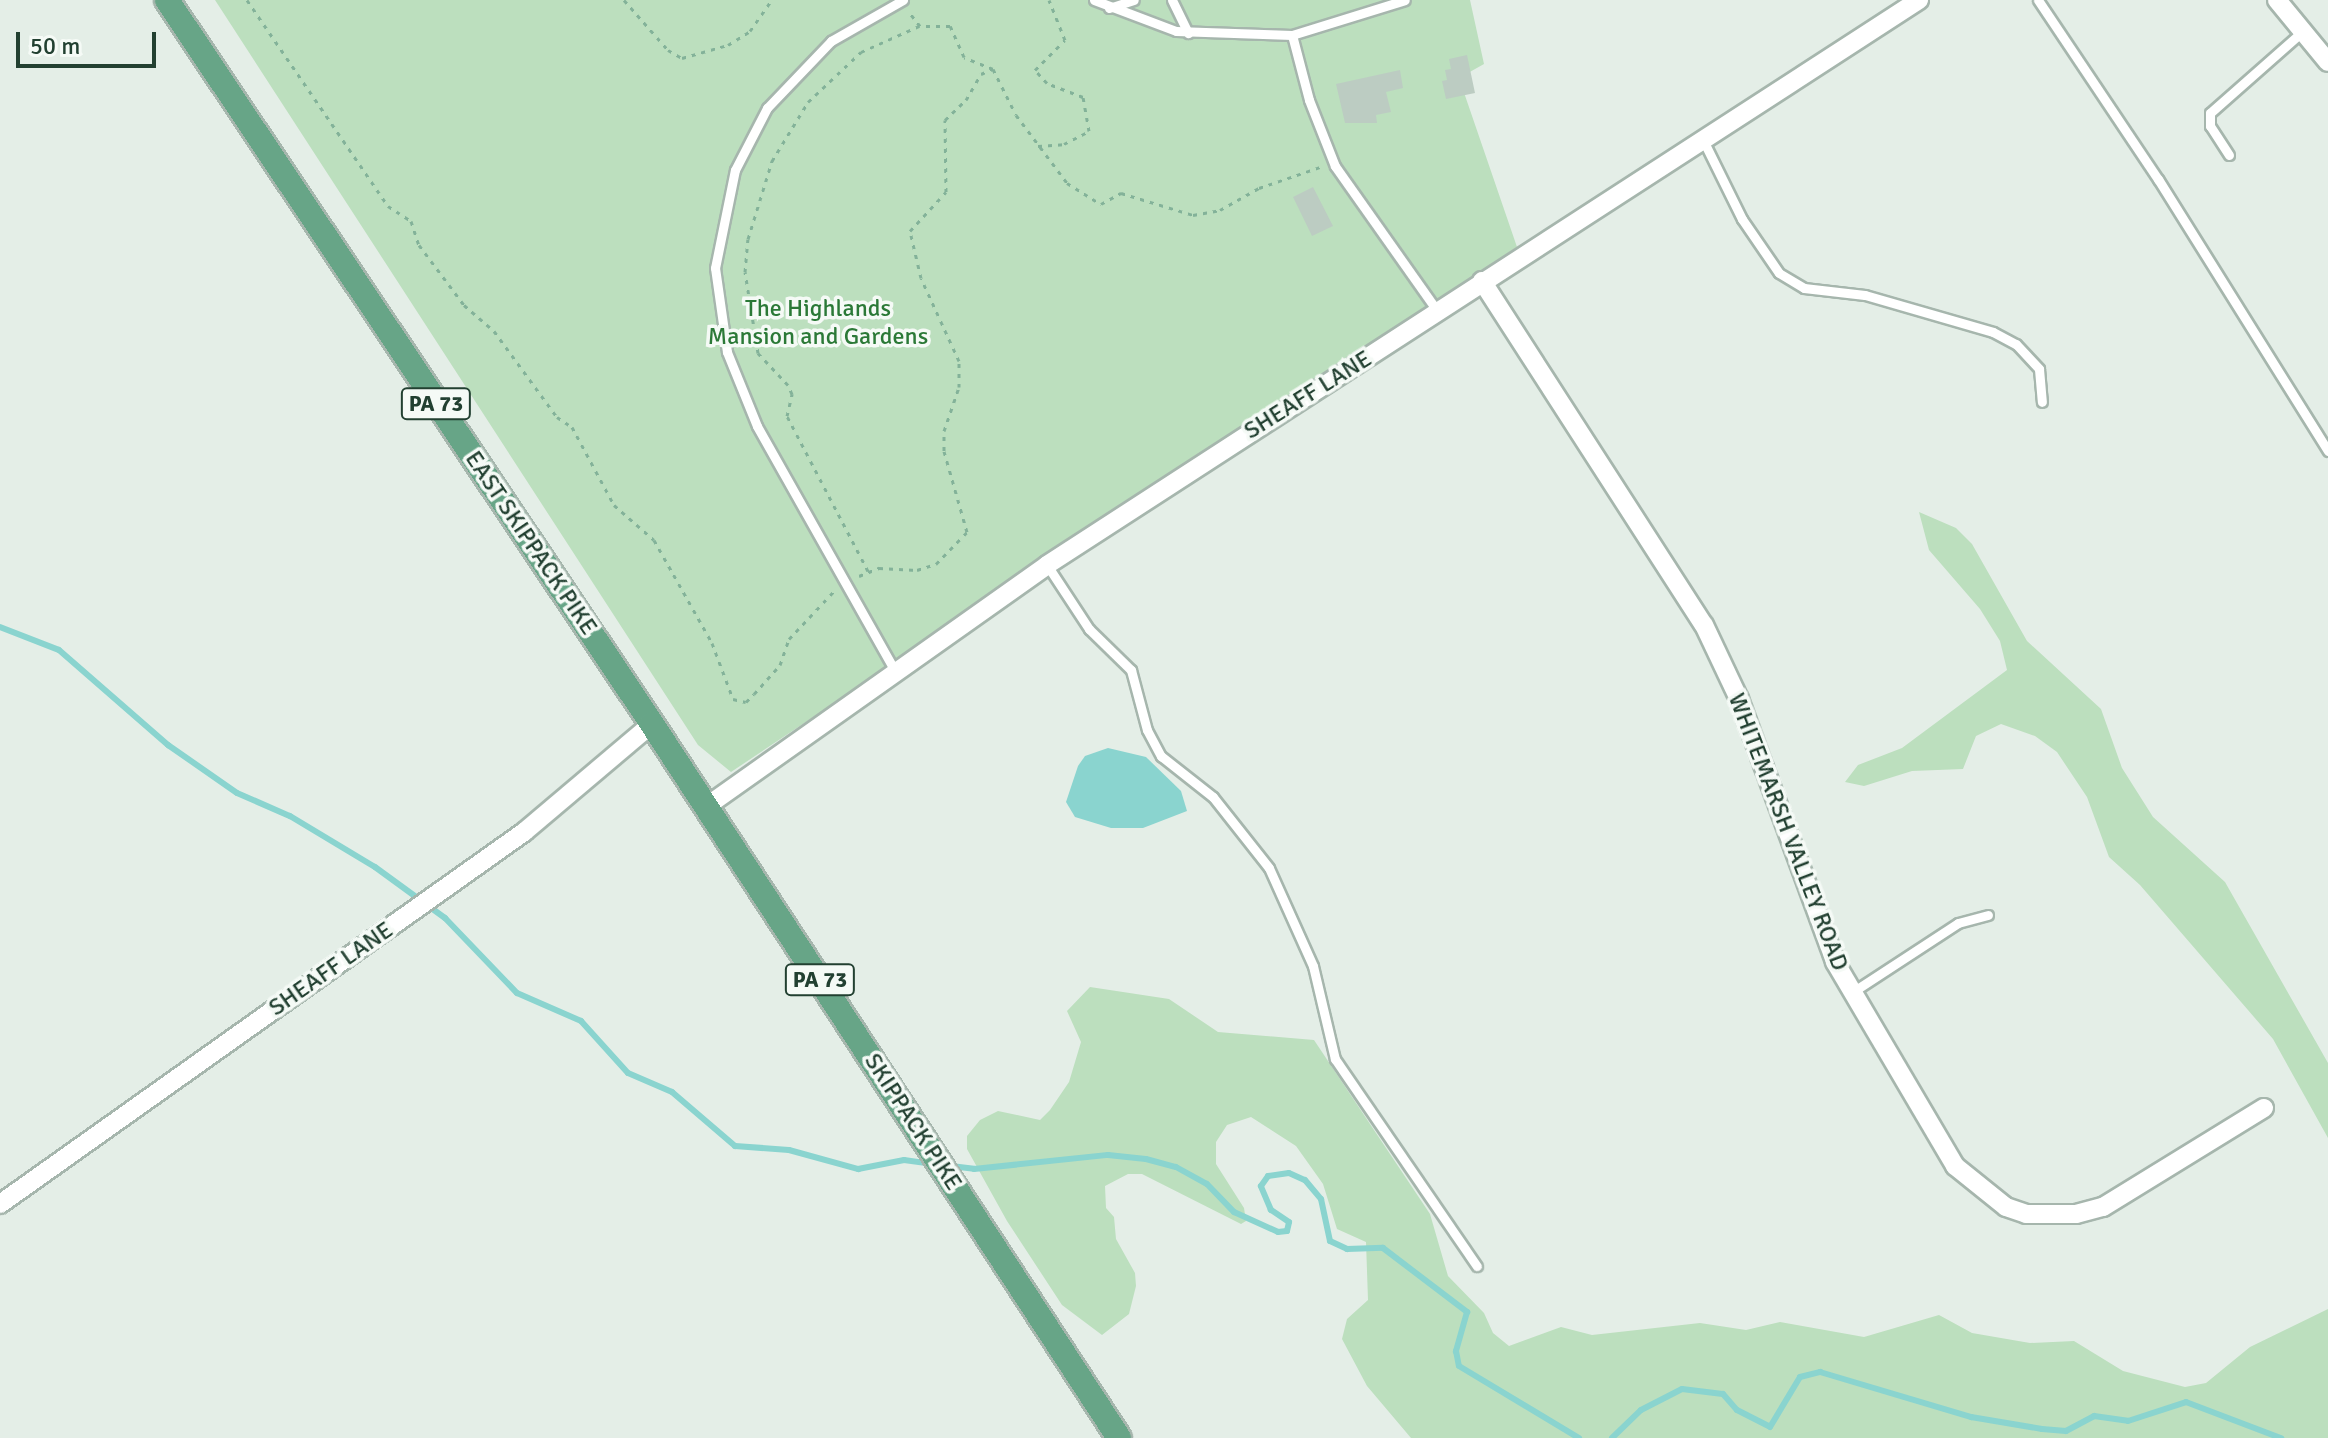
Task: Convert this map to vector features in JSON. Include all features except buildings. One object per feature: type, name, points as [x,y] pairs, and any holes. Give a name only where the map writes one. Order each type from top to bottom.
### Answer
[{"type":"main road","name":"EAST SKIPPACK PIKE","points":[[167,0],[707,806]]},
{"type":"main road","name":"SKIPPACK PIKE","points":[[707,806],[1119,1438]]},
{"type":"street","name":"SHEAFF LANE","points":[[707,806],[1047,565],[1702,137],[1919,0]]},
{"type":"street","points":[[2277,0],[2328,62]]},
{"type":"street","name":"WHITEMARSH VALLEY ROAD","points":[[1482,281],[1704,625],[1739,699],[1835,962],[1955,1166],[1988,1196],[2026,1214],[2054,1216],[2103,1207],[2264,1108]]},
{"type":"street","name":"SHEAFF LANE","points":[[0,1204],[524,832],[652,724]]},
{"type":"lane","points":[[895,671],[757,426],[727,352],[715,268],[735,170],[767,108],[831,41],[903,0]]},
{"type":"lane","points":[[1094,0],[1109,8],[1188,33],[1292,35],[1405,0]]},
{"type":"lane","points":[[1109,8],[1134,0]]},
{"type":"lane","points":[[1172,0],[1188,33]]},
{"type":"lane","points":[[2038,0],[2158,179],[2328,451]]},
{"type":"lane","points":[[2229,155],[2210,126],[2210,113],[2302,32]]},
{"type":"lane","points":[[1292,35],[1309,100],[1333,162],[1353,197],[1396,248],[1438,312]]},
{"type":"lane","points":[[1702,137],[1742,219],[1779,273],[1804,288],[1865,295],[1993,332],[2016,344],[2039,369],[2042,402]]},
{"type":"lane","points":[[1047,565],[1089,629],[1131,670],[1138,705],[1161,756],[1213,797],[1269,868],[1313,966],[1335,1059],[1477,1266]]},
{"type":"lane","points":[[1851,993],[1958,923],[1988,915]]},
{"type":"path","points":[[624,0],[668,50],[682,58],[728,45],[750,31],[772,0]]},
{"type":"path","points":[[1038,146],[1064,144],[1089,131],[1083,97],[1047,83],[1035,70],[1065,40],[1049,0]]},
{"type":"path","points":[[868,571],[787,416],[792,394],[788,385],[758,353],[746,287],[748,239],[772,161],[808,102],[861,52],[920,26]]},
{"type":"path","points":[[993,69],[1038,146],[1067,183],[1101,204],[1121,193],[1193,215],[1220,210],[1284,178],[1333,162]]},
{"type":"green space","name":"The Highlands Mansion and Gardens","points":[[215,0],[1470,0],[1484,64],[1459,78],[1517,247],[731,772],[698,745]]},
{"type":"green space","points":[[1919,512],[1956,528],[1972,544],[2027,641],[2101,709],[2122,768],[2153,817],[2225,882],[2328,1063],[2328,1138],[2273,1039],[2140,885],[2109,857],[2087,797],[2057,752],[2035,736],[2001,724],[1976,736],[1963,769],[1912,771],[1864,786],[1845,782],[1858,765],[1902,748],[2007,670],[2000,641],[1980,609],[1929,550]]},
{"type":"green space","points":[[1090,987],[1169,999],[1218,1032],[1314,1040],[1430,1214],[1448,1276],[1484,1313],[1493,1333],[1509,1346],[1561,1327],[1592,1335],[1700,1323],[1746,1330],[1780,1322],[1864,1337],[1939,1315],[1972,1333],[2030,1343],[2074,1341],[2123,1371],[2185,1387],[2206,1383],[2250,1347],[2328,1309],[2328,1438],[1411,1438],[1367,1386],[1342,1339],[1347,1319],[1368,1300],[1366,1242],[1337,1229],[1323,1184],[1296,1146],[1251,1117],[1227,1125],[1216,1142],[1216,1164],[1244,1208],[1246,1221],[1241,1224],[1142,1174],[1128,1174],[1105,1186],[1106,1208],[1114,1217],[1116,1239],[1135,1273],[1136,1286],[1129,1314],[1102,1335],[1062,1305],[1007,1221],[967,1149],[967,1136],[980,1120],[998,1111],[1040,1120],[1050,1110],[1069,1082],[1081,1042],[1067,1011]]},
{"type":"water","points":[[1108,748],[1146,757],[1181,791],[1187,811],[1143,828],[1111,828],[1075,817],[1066,802],[1078,766],[1085,756]]},
{"type":"waterway","points":[[0,627],[59,650],[168,745],[237,793],[290,816],[375,867],[445,918],[517,993],[581,1021],[628,1073],[672,1092],[735,1146],[789,1150],[858,1169],[904,1160],[932,1164]]},
{"type":"waterway","points":[[951,1166],[974,1169],[1108,1155],[1146,1159],[1176,1167],[1207,1184],[1234,1212],[1278,1232],[1287,1231],[1289,1222],[1271,1210],[1261,1186],[1268,1176],[1289,1173],[1305,1180],[1321,1199],[1330,1241],[1347,1249],[1383,1248],[1467,1312],[1456,1351],[1459,1366],[1579,1438]]},
{"type":"waterway","points":[[1612,1438],[1641,1410],[1682,1389],[1723,1394],[1737,1410],[1770,1427],[1800,1377],[1820,1372],[1971,1417],[2042,1429],[2066,1431],[2094,1416],[2128,1421],[2186,1402],[2281,1438]]}]
